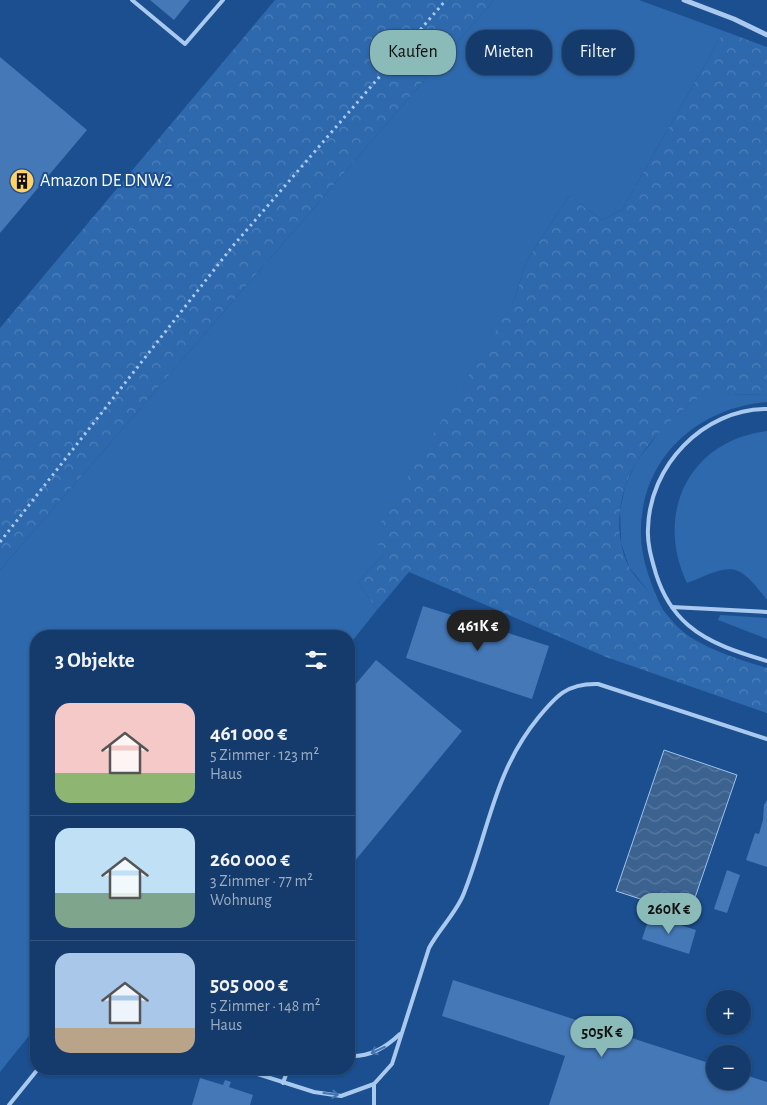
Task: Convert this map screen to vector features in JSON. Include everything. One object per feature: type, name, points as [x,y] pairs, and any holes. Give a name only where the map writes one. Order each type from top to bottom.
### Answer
[{"type":"street","points":[[684,0],[734,19],[767,35]]},
{"type":"lane","points":[[132,0],[185,44],[223,0]]},
{"type":"lane","points":[[767,408],[727,416],[697,433],[676,452],[662,475],[653,499],[648,529],[653,562],[660,585],[672,607],[688,625],[710,640],[767,661]]},
{"type":"lane","points":[[672,607],[767,612]]},
{"type":"lane","points":[[260,1075],[314,1092],[341,1096],[374,1084],[392,1064],[429,948],[437,932],[464,894],[501,778],[522,738],[561,692],[574,686],[598,684],[767,739]]},
{"type":"lane","points":[[355,1056],[372,1053],[387,1045],[402,1033]]},
{"type":"lane","points":[[8,1105],[35,1075]]},
{"type":"lane","points":[[283,1083],[286,1075]]},
{"type":"lane","points":[[374,1084],[374,1105]]},
{"type":"path","points":[[0,542],[232,246],[446,0]]},
{"type":"green space","points":[[275,0],[494,0],[466,30],[456,44],[456,30],[370,30],[370,75],[429,75],[0,570],[0,328]]},
{"type":"green space","points":[[494,0],[639,0],[724,31],[622,210],[602,220],[569,196],[527,260],[514,300],[384,554],[358,582],[377,610],[355,638],[355,630],[30,630],[30,1034],[0,1072],[0,570],[429,75],[456,75],[456,44],[466,32],[466,75],[552,75],[552,30],[468,30]]},
{"type":"green space","points":[[724,31],[767,47],[767,394],[730,395],[721,379],[676,416],[647,447],[631,472],[622,498],[619,525],[620,539],[628,565],[680,629],[708,647],[767,668],[767,713],[606,657],[409,572],[377,610],[358,582],[384,554],[373,535],[514,300],[527,260],[569,196],[602,220],[622,210]]},
{"type":"green space","points":[[721,378],[730,395],[767,394],[767,402],[742,406],[718,414],[697,426],[678,441],[663,459],[651,480],[644,504],[641,540],[647,571],[663,610],[629,567],[621,543],[620,510],[625,487],[636,462],[664,426]]},
{"type":"green space","points":[[767,431],[767,600],[748,578],[732,569],[714,572],[687,583],[678,557],[675,531],[677,507],[685,484],[699,465],[717,449],[740,437]]},
{"type":"green space","points":[[720,615],[767,618],[767,639],[718,620]]},
{"type":"water","points":[[664,750],[737,775],[689,915],[616,891]]},
{"type":"building","points":[[150,0],[190,0],[174,20]]},
{"type":"building","name":"Amazon DE DNW2","points":[[0,57],[87,130],[0,233]]},
{"type":"building","points":[[423,606],[549,646],[532,699],[406,658]]},
{"type":"building","points":[[376,660],[462,731],[355,861],[355,685]]},
{"type":"building","points":[[767,800],[767,867],[746,860],[755,833],[759,834],[763,820],[764,805]]},
{"type":"building","points":[[727,870],[740,875],[727,913],[714,909]]},
{"type":"building","points":[[650,915],[696,930],[689,954],[642,939]]},
{"type":"building","points":[[453,980],[706,1062],[706,1090],[751,1090],[751,1077],[767,1082],[767,1105],[549,1105],[565,1056],[442,1016]]},
{"type":"building","points":[[200,1078],[223,1085],[225,1080],[231,1082],[229,1087],[253,1095],[250,1105],[192,1105]]},
{"type":"place","name":"Amazon DE DNW2","points":[[22,181]]}]
